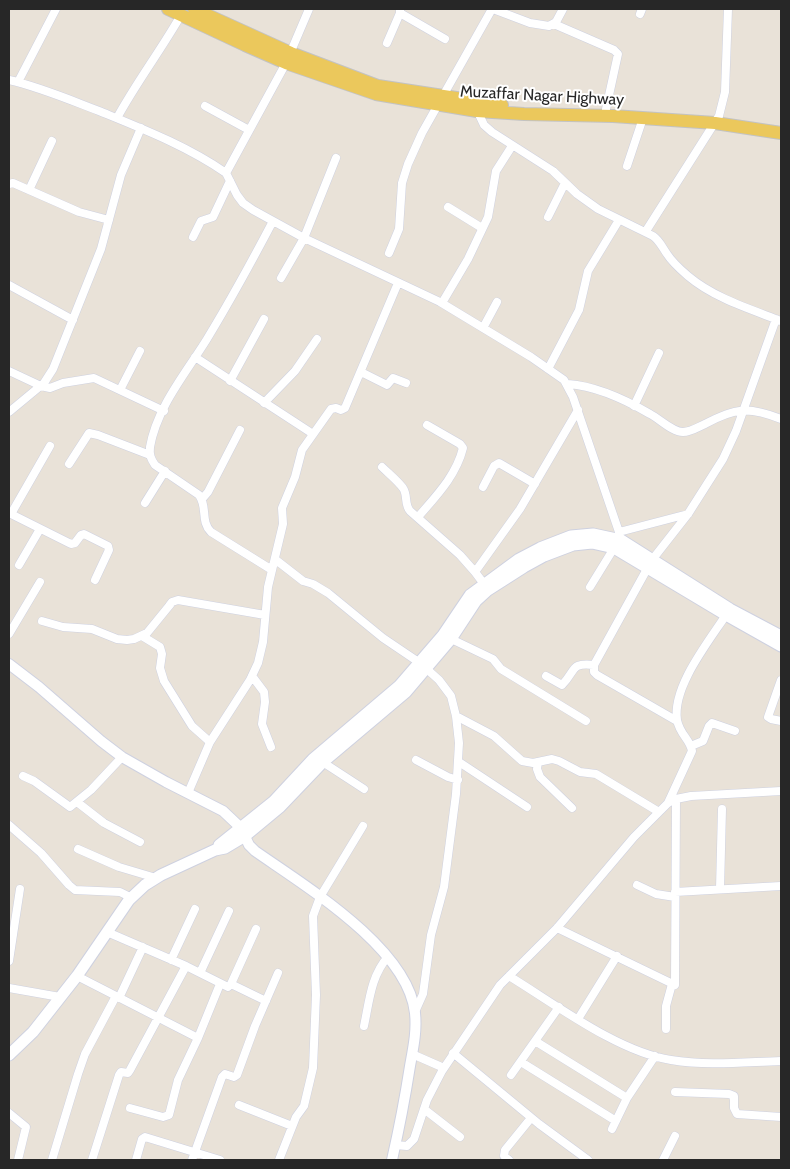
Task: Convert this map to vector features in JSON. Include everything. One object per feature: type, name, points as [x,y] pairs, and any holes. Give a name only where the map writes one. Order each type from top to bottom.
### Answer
[{"type":"main road","name":"Muzaffar Nagar Highway","points":[[168,9],[245,45],[378,86],[441,101],[475,106],[643,118],[717,120],[781,133]]},
{"type":"main road","name":"Muzaffar Nagar Highway","points":[[194,9],[208,12],[289,58]]},
{"type":"main road","name":"Muzaffar Nagar Highway","points":[[475,106],[504,105],[606,109],[781,125]]},
{"type":"main road","points":[[9,1055],[33,1032],[77,976],[132,898],[156,878],[215,850],[220,843],[243,832],[274,800],[423,666],[447,637],[470,595],[486,587],[519,559],[540,548],[571,536],[593,534],[618,543],[781,646]]},
{"type":"main road","points":[[728,612],[781,636]]},
{"type":"street","points":[[18,82],[56,9]]},
{"type":"street","points":[[226,173],[289,58],[308,9]]},
{"type":"street","points":[[389,253],[399,228],[400,195],[405,172],[422,132],[492,9],[530,23],[549,26],[554,24],[563,9]]},
{"type":"street","points":[[646,232],[717,120],[726,92],[728,9]]},
{"type":"street","points":[[387,43],[400,11],[445,39]]},
{"type":"street","points":[[117,118],[181,15]]},
{"type":"street","points":[[554,24],[614,50],[618,54],[606,109]]},
{"type":"street","points":[[9,80],[117,118],[206,159],[226,173],[237,195],[243,202],[273,221],[304,238],[442,303],[548,369],[568,384],[589,388],[634,406],[682,432],[692,430],[726,413],[743,410],[781,418]]},
{"type":"street","points":[[205,106],[249,130]]},
{"type":"street","points":[[475,106],[484,125],[512,146],[547,167],[587,202],[660,241],[674,263],[699,285],[733,302],[779,320],[724,459],[688,514],[650,564],[594,665],[594,672],[597,675],[677,721]]},
{"type":"street","points":[[627,166],[643,118]]},
{"type":"street","points":[[9,412],[41,386],[53,369],[101,249],[121,175],[141,128]]},
{"type":"street","points":[[29,190],[52,141]]},
{"type":"street","points":[[442,303],[468,259],[482,228],[491,203],[496,170],[512,146]]},
{"type":"street","points":[[281,278],[304,238],[336,158]]},
{"type":"street","points":[[193,237],[201,221],[213,217],[230,181]]},
{"type":"street","points":[[9,184],[13,183],[79,212],[109,220]]},
{"type":"street","points":[[548,217],[565,183]]},
{"type":"street","points":[[448,207],[482,228]]},
{"type":"street","points":[[548,369],[579,310],[588,271],[619,220]]},
{"type":"street","points":[[272,570],[211,532],[205,524],[200,495],[156,465],[151,460],[150,454],[151,443],[164,411],[181,378],[226,306],[273,221]]},
{"type":"street","points":[[188,793],[210,742],[252,676],[258,663],[263,642],[272,570],[276,560],[283,524],[282,508],[295,477],[302,450],[331,409],[341,410],[345,408],[398,283]]},
{"type":"street","points":[[9,285],[73,320]]},
{"type":"street","points":[[483,328],[497,302]]},
{"type":"street","points":[[230,381],[264,319]]},
{"type":"street","points":[[264,403],[295,371],[317,339]]},
{"type":"street","points":[[120,390],[140,351]]},
{"type":"street","points":[[634,406],[659,354]]},
{"type":"street","points":[[195,357],[313,434]]},
{"type":"street","points":[[9,371],[41,386],[50,388],[78,379],[94,378],[164,411]]},
{"type":"street","points":[[361,372],[387,385],[393,378],[406,383]]},
{"type":"street","points":[[568,384],[578,410],[618,543]]},
{"type":"street","points":[[476,572],[536,484],[578,410]]},
{"type":"street","points":[[418,518],[441,491],[450,477],[463,448],[460,444],[428,425]]},
{"type":"street","points":[[202,499],[213,484],[240,430]]},
{"type":"street","points":[[69,464],[89,433],[150,454]]},
{"type":"street","points":[[50,446],[10,514],[71,544],[75,543],[84,534],[108,546],[109,550],[95,580]]},
{"type":"street","points":[[483,487],[494,466],[499,463],[536,484]]},
{"type":"street","points":[[382,467],[403,488],[408,508],[460,555],[476,572],[486,587]]},
{"type":"street","points":[[145,503],[165,471]]},
{"type":"street","points":[[590,586],[618,543],[688,514]]},
{"type":"street","points":[[19,565],[40,529]]},
{"type":"street","points":[[276,560],[303,581],[313,584],[328,593],[383,638],[423,666],[442,684],[451,696],[456,716],[459,762],[458,780],[444,887],[431,935],[422,994],[415,1012]]},
{"type":"street","points":[[9,634],[40,582]]},
{"type":"street","points":[[42,621],[63,627],[99,631],[123,641],[147,633],[168,606],[178,600],[265,615]]},
{"type":"street","points":[[668,803],[692,751],[677,721],[678,696],[682,686],[728,612]]},
{"type":"street","points":[[142,636],[160,647],[162,654],[160,668],[164,681],[192,726],[210,742]]},
{"type":"street","points":[[447,637],[493,660],[501,669],[586,721]]},
{"type":"street","points":[[546,676],[562,685],[576,666],[583,663],[594,665]]},
{"type":"street","points":[[9,664],[122,757],[223,811],[243,832],[249,845],[255,851],[320,897],[368,937],[388,957],[404,981],[411,997],[415,1012],[416,1030],[392,1160]]},
{"type":"street","points":[[252,676],[264,692],[265,702],[262,724],[271,747]]},
{"type":"street","points":[[781,680],[768,717],[781,721]]},
{"type":"street","points":[[456,716],[494,736],[522,761],[528,763],[552,759],[580,772],[596,774],[659,812]]},
{"type":"street","points":[[691,746],[703,741],[712,723],[734,732]]},
{"type":"street","points":[[23,776],[34,781],[72,807],[122,757]]},
{"type":"street","points":[[319,760],[364,789]]},
{"type":"street","points":[[416,760],[458,780]]},
{"type":"street","points":[[459,762],[527,807]]},
{"type":"street","points":[[538,762],[537,770],[540,777],[572,808]]},
{"type":"street","points":[[395,1145],[407,1146],[410,1144],[432,1089],[486,1003],[509,976],[557,928],[634,837],[668,803],[676,799],[709,794],[781,791]]},
{"type":"street","points":[[557,928],[675,985],[676,799]]},
{"type":"street","points":[[77,802],[104,823],[140,842]]},
{"type":"street","points":[[720,889],[722,809]]},
{"type":"street","points":[[9,825],[41,853],[69,886],[75,890],[120,892],[132,898]]},
{"type":"street","points":[[279,1160],[296,1117],[304,1106],[313,1068],[316,995],[312,921],[314,910],[363,826]]},
{"type":"street","points":[[78,849],[119,867],[156,878]]},
{"type":"street","points":[[637,885],[656,894],[781,886]]},
{"type":"street","points":[[9,961],[20,889]]},
{"type":"street","points":[[171,960],[195,909]]},
{"type":"street","points":[[200,973],[229,912]]},
{"type":"street","points":[[231,984],[256,929]]},
{"type":"street","points":[[107,932],[186,966],[220,984],[227,986],[231,984],[266,1000]]},
{"type":"street","points":[[52,1160],[85,1054],[118,997],[143,948]]},
{"type":"street","points":[[578,1019],[617,956]]},
{"type":"street","points":[[364,1026],[378,969],[388,957]]},
{"type":"street","points":[[92,1160],[118,1075],[121,1072],[129,1071],[186,966]]},
{"type":"street","points":[[192,1160],[222,1078],[225,1074],[234,1077],[237,1075],[278,973]]},
{"type":"street","points":[[77,976],[198,1038]]},
{"type":"street","points":[[509,976],[616,1042],[655,1056],[670,1060],[717,1064],[781,1061]]},
{"type":"street","points":[[130,1108],[163,1117],[168,1116],[178,1080],[220,984]]},
{"type":"street","points":[[666,1029],[666,1006],[672,984]]},
{"type":"street","points":[[9,988],[60,997]]},
{"type":"street","points":[[512,1075],[559,1007]]},
{"type":"street","points":[[535,1041],[627,1098]]},
{"type":"street","points":[[453,1053],[531,1118],[588,1160]]},
{"type":"street","points":[[412,1054],[444,1068]]},
{"type":"street","points":[[612,1129],[627,1098],[655,1056]]},
{"type":"street","points":[[521,1062],[616,1120]]},
{"type":"street","points":[[675,1092],[730,1094],[734,1096],[734,1108],[737,1114],[781,1117]]},
{"type":"street","points":[[239,1105],[292,1126]]},
{"type":"street","points":[[424,1109],[460,1137]]},
{"type":"street","points":[[9,1113],[26,1127],[18,1160]]},
{"type":"street","points":[[509,1160],[504,1156],[505,1150],[531,1118]]},
{"type":"street","points":[[663,1160],[675,1136]]},
{"type":"street","points":[[136,1160],[142,1139],[145,1137],[220,1160]]}]
